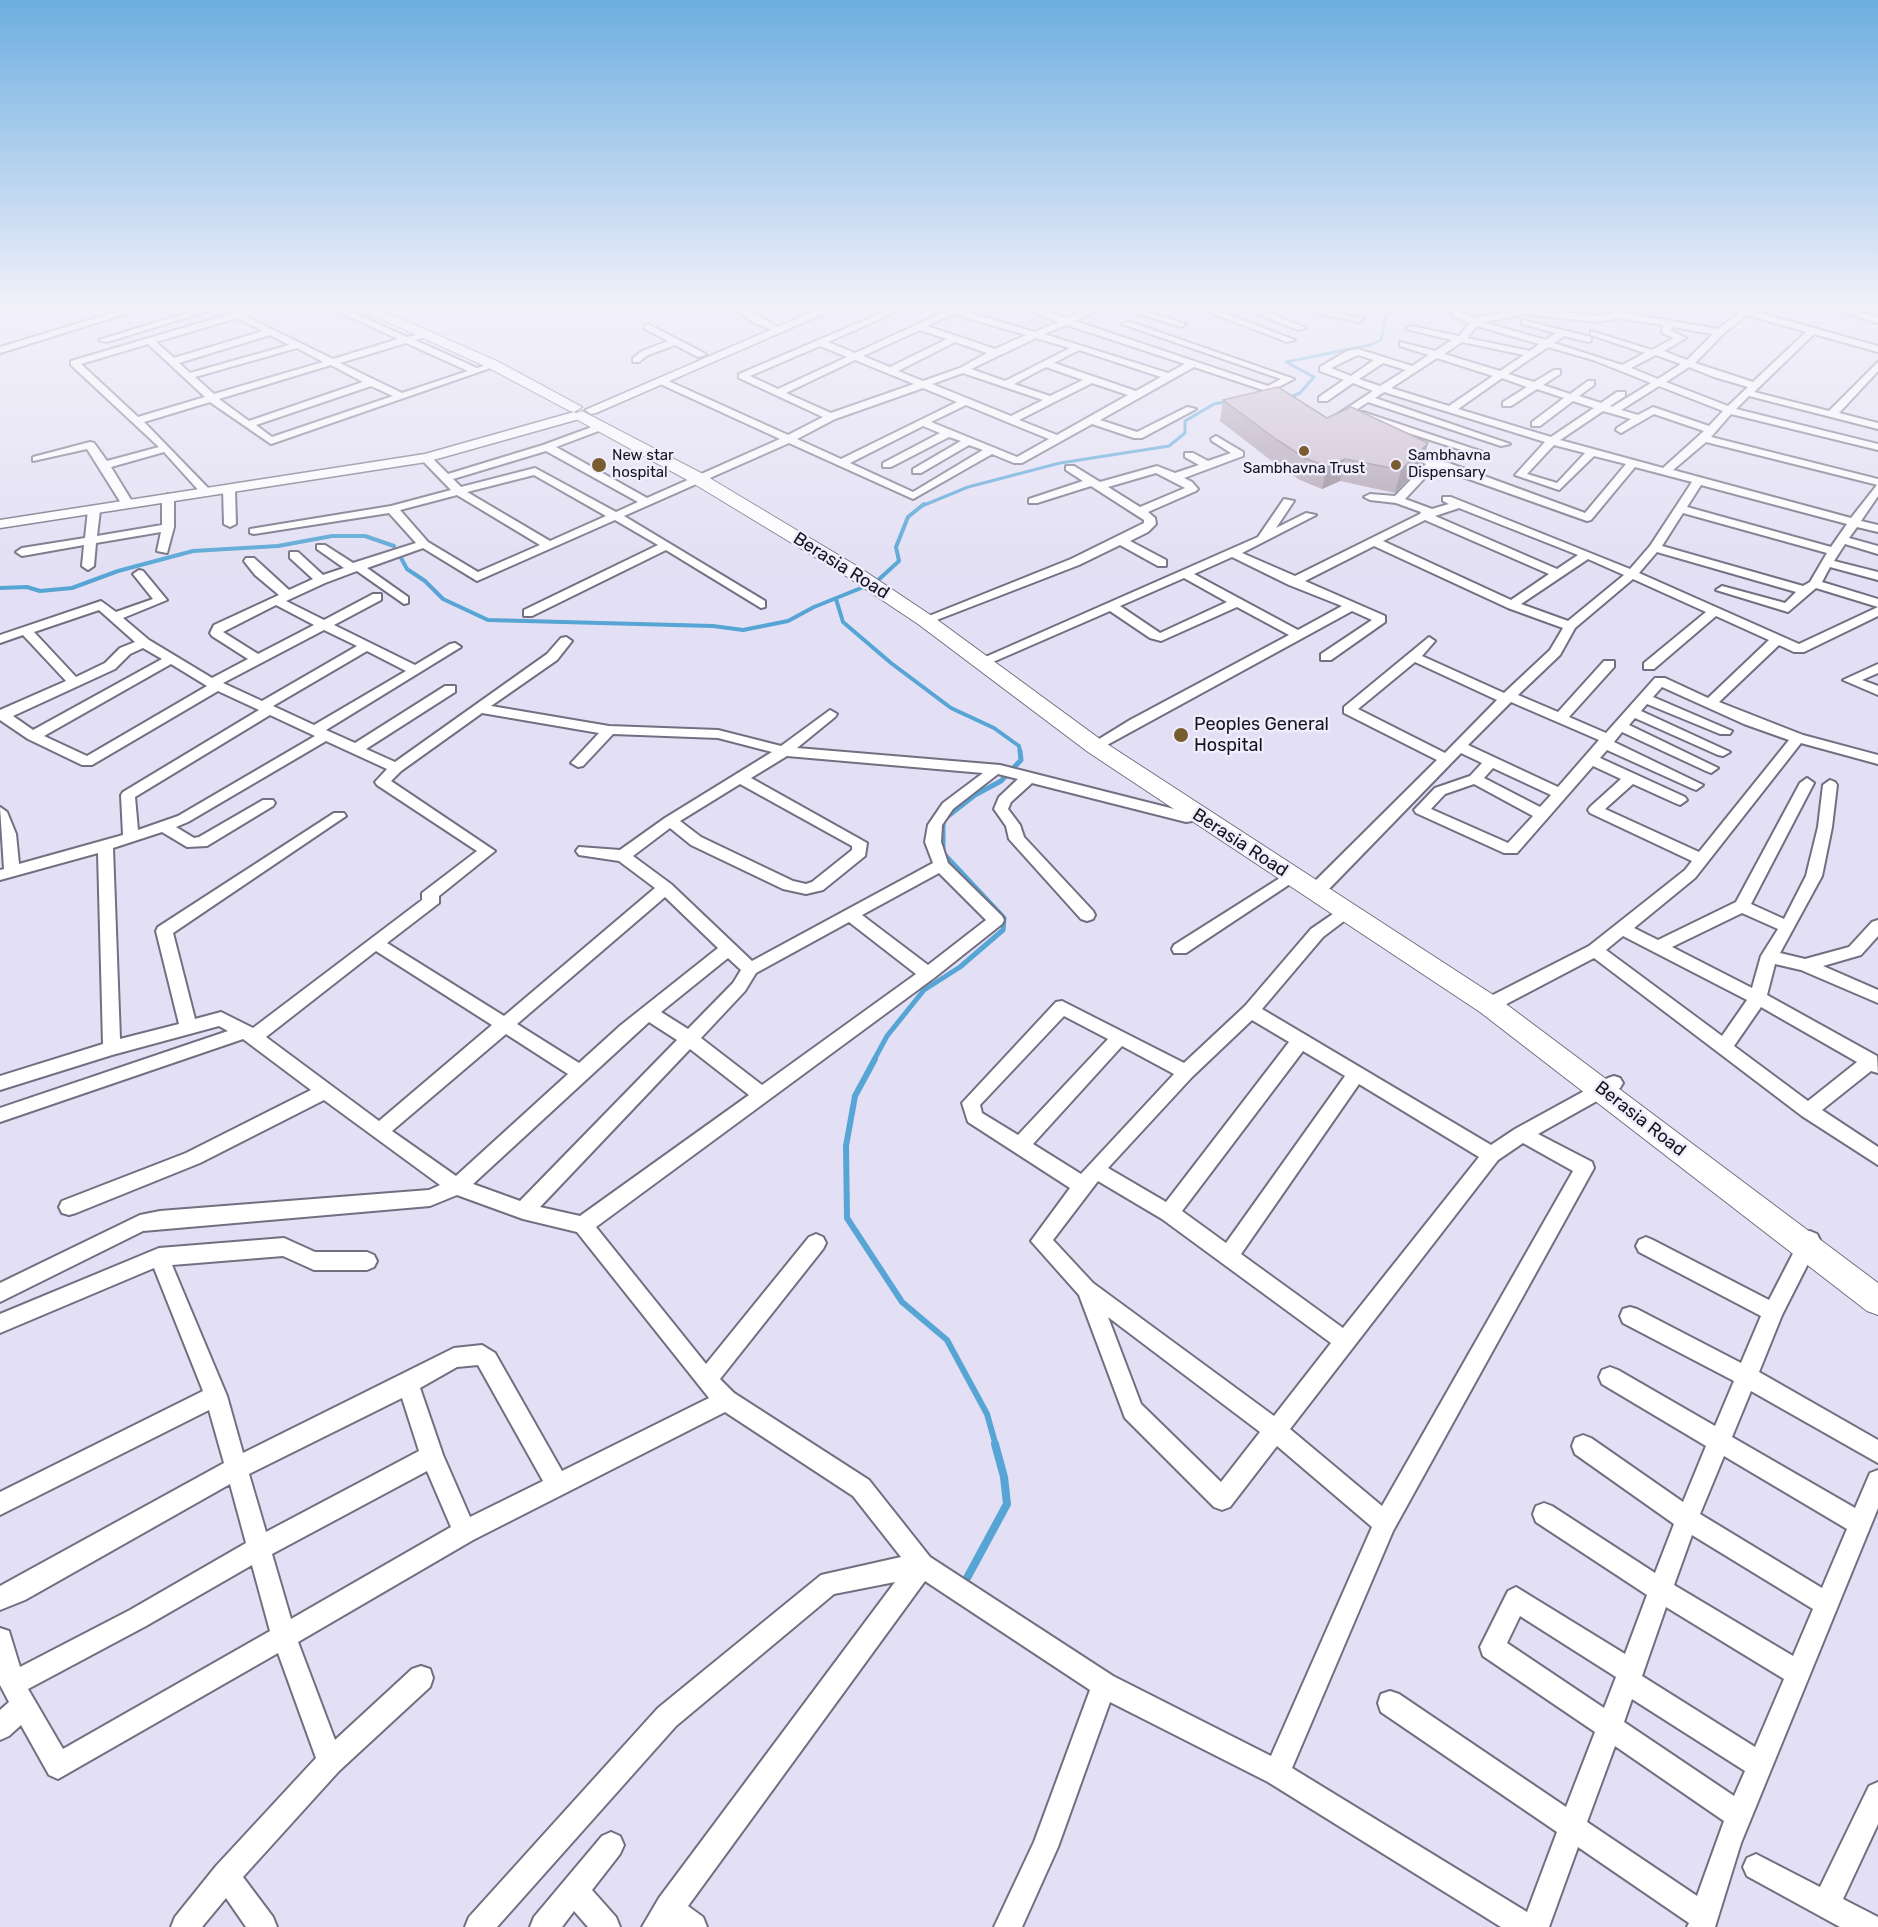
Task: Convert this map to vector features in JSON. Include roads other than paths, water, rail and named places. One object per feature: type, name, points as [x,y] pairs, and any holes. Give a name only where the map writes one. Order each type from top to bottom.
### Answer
[{"type":"main road","name":"Berasia Road","points":[[554,398],[701,477],[883,586],[1200,816],[1291,876],[1319,887],[1346,911],[1495,1002]]},
{"type":"main road","name":"Berasia Road","points":[[1101,745],[1495,1002],[1608,1086],[1878,1301]]},
{"type":"main road","name":"Berasia Road","points":[[1807,1244],[1878,1284]]},
{"type":"street","points":[[111,398],[166,448],[205,492]]},
{"type":"street","points":[[135,421],[221,398]]},
{"type":"street","points":[[247,425],[326,398]]},
{"type":"street","points":[[214,400],[271,441],[399,398]]},
{"type":"street","points":[[446,478],[547,447],[582,413],[613,398]]},
{"type":"street","points":[[0,524],[426,458],[483,444],[582,413],[619,398]]},
{"type":"street","points":[[697,398],[913,496],[991,450]]},
{"type":"street","points":[[791,398],[831,417]]},
{"type":"street","points":[[392,509],[424,544],[477,577],[547,544],[787,440],[831,417],[884,398]]},
{"type":"street","points":[[958,398],[1058,439]]},
{"type":"street","points":[[1046,398],[1052,400]]},
{"type":"street","points":[[1011,420],[1056,398]]},
{"type":"street","points":[[924,423],[1018,462],[1132,398]]},
{"type":"street","points":[[1413,398],[1633,464],[1878,529]]},
{"type":"street","points":[[1451,409],[1467,398]]},
{"type":"street","points":[[1507,404],[1515,398]]},
{"type":"street","points":[[1536,424],[1571,398]]},
{"type":"street","points":[[1575,398],[1637,418]]},
{"type":"street","points":[[1592,452],[1559,487],[1520,475],[1552,441],[1615,398]]},
{"type":"street","points":[[1614,410],[1633,398]]},
{"type":"street","points":[[1700,398],[1729,410],[1878,447]]},
{"type":"street","points":[[1665,472],[1708,434],[1742,398]]},
{"type":"street","points":[[1776,398],[1831,415],[1877,424]]},
{"type":"street","points":[[1831,415],[1847,398]]},
{"type":"street","points":[[1324,424],[1343,421],[1350,411],[1368,399],[1505,444]]},
{"type":"street","points":[[841,463],[966,401]]},
{"type":"street","points":[[1091,420],[1138,436],[1191,409]]},
{"type":"street","points":[[1621,430],[1653,410],[1708,434],[1878,482]]},
{"type":"street","points":[[1350,411],[1478,452]]},
{"type":"street","points":[[887,465],[948,433]]},
{"type":"street","points":[[1175,477],[1239,454],[1215,439]]},
{"type":"street","points":[[917,471],[969,441]]},
{"type":"street","points":[[1391,443],[1433,464],[1587,518],[1633,464]]},
{"type":"street","points":[[37,459],[90,445],[105,465],[127,503]]},
{"type":"street","points":[[547,447],[645,501]]},
{"type":"street","points":[[105,465],[166,448]]},
{"type":"street","points":[[1190,455],[1209,466]]},
{"type":"street","points":[[426,458],[459,492],[547,544]]},
{"type":"street","points":[[1398,500],[1433,464]]},
{"type":"street","points":[[930,618],[1065,566],[1144,530],[1150,524],[1149,518],[1070,468]]},
{"type":"street","points":[[1033,501],[1157,468],[1188,484],[1192,489],[1139,512]]},
{"type":"street","points":[[254,531],[392,509],[535,471],[667,545],[761,604]]},
{"type":"street","points":[[1319,887],[1458,746],[1555,652],[1570,626],[1632,574],[1655,548],[1682,510],[1698,482]]},
{"type":"street","points":[[229,489],[231,524]]},
{"type":"street","points":[[1722,590],[1788,608],[1810,587],[1853,522],[1875,495]]},
{"type":"street","points":[[163,551],[168,527],[168,497]]},
{"type":"street","points":[[1370,497],[1398,500],[1427,510],[1425,516]]},
{"type":"street","points":[[1262,540],[1288,501]]},
{"type":"street","points":[[1293,582],[1453,502],[1587,554],[1799,649],[1878,611]]},
{"type":"street","points":[[88,566],[94,510]]},
{"type":"street","points":[[1682,510],[1834,551]]},
{"type":"street","points":[[987,660],[1262,540],[1310,515]]},
{"type":"street","points":[[1425,516],[1557,573]]},
{"type":"street","points":[[22,552],[168,527]]},
{"type":"street","points":[[1843,540],[1878,550]]},
{"type":"street","points":[[1121,541],[1162,563]]},
{"type":"street","points":[[1375,542],[1512,605],[1570,626]]},
{"type":"street","points":[[257,659],[216,633],[218,628],[321,580],[424,544]]},
{"type":"street","points":[[528,613],[667,545]]},
{"type":"street","points":[[321,547],[404,600]]},
{"type":"street","points":[[1655,548],[1878,603]]},
{"type":"street","points":[[1233,553],[1293,582],[1381,619],[1326,657]]},
{"type":"street","points":[[1512,605],[1587,554]]},
{"type":"street","points":[[294,555],[321,580]]},
{"type":"street","points":[[250,561],[281,597],[322,624],[414,670]]},
{"type":"street","points":[[1827,563],[1878,576]]},
{"type":"street","points":[[1183,573],[1297,634]]},
{"type":"street","points":[[113,617],[161,600],[139,574]]},
{"type":"street","points":[[3,720],[87,762],[257,659],[377,597]]},
{"type":"street","points":[[1110,605],[1161,637],[1237,602]]},
{"type":"street","points":[[0,639],[101,605],[144,643],[215,684],[396,768]]},
{"type":"street","points":[[1101,745],[1130,720],[1351,606]]},
{"type":"street","points":[[1650,666],[1713,612]]},
{"type":"street","points":[[25,630],[74,682]]},
{"type":"street","points":[[1709,704],[1778,639]]},
{"type":"street","points":[[0,1115],[250,1035],[433,899],[428,897],[488,850],[382,782],[396,768],[552,657],[566,641]]},
{"type":"street","points":[[1429,641],[1414,657],[1349,710],[1446,759]]},
{"type":"street","points":[[3,720],[74,682],[110,666],[125,651],[144,643]]},
{"type":"street","points":[[131,838],[128,795],[365,647]]},
{"type":"street","points":[[0,812],[8,834],[6,873],[131,838],[183,819],[321,733],[414,670],[454,647]]},
{"type":"street","points":[[1414,657],[1508,698],[1561,718],[1696,785]]},
{"type":"street","points":[[33,736],[171,659]]},
{"type":"street","points":[[1561,718],[1610,664]]},
{"type":"street","points":[[1878,668],[1850,680],[1878,691]]},
{"type":"street","points":[[1405,802],[1504,848],[1512,849],[1660,681],[1709,704],[1798,738],[1878,760]]},
{"type":"street","points":[[354,750],[450,689]]},
{"type":"street","points":[[1646,698],[1725,731]]},
{"type":"street","points":[[482,709],[609,730],[718,734],[784,751],[997,770],[1186,817],[1200,816]]},
{"type":"street","points":[[1632,712],[1724,752]]},
{"type":"street","points":[[623,856],[670,821],[738,777],[784,751],[830,714]]},
{"type":"street","points":[[1620,726],[1712,768]]},
{"type":"street","points":[[578,763],[609,730]]},
{"type":"street","points":[[1495,1002],[1595,950],[1690,874],[1798,738]]},
{"type":"street","points":[[1458,746],[1561,794]]},
{"type":"street","points":[[1591,760],[1680,800]]},
{"type":"street","points":[[1421,810],[1440,791],[1475,779],[1491,762]]},
{"type":"street","points":[[583,1225],[928,974],[996,920],[941,865],[933,842],[935,825],[948,806],[997,770]]},
{"type":"street","points":[[670,821],[696,841],[789,885],[806,889],[817,886],[860,852],[859,843],[738,777]]},
{"type":"street","points":[[1023,777],[1004,800],[1001,809],[1012,825],[1017,839],[1087,915]]},
{"type":"street","points":[[1630,778],[1595,810],[1701,860]]},
{"type":"street","points":[[1475,779],[1541,814]]},
{"type":"street","points":[[1660,946],[1742,906],[1807,783]]},
{"type":"street","points":[[1723,1048],[1758,998],[1769,956],[1788,927],[1819,863],[1830,803],[1830,784]]},
{"type":"street","points":[[164,826],[192,843],[202,842],[268,803]]},
{"type":"street","points":[[189,1028],[164,931],[339,816]]},
{"type":"street","points":[[105,845],[112,1047]]},
{"type":"street","points":[[584,851],[623,856],[665,888],[750,969]]},
{"type":"street","points":[[523,1211],[739,987],[750,969],[941,865]]},
{"type":"street","points":[[1180,949],[1291,876]]},
{"type":"street","points":[[379,1132],[665,888]]},
{"type":"street","points":[[1742,906],[1788,927]]},
{"type":"street","points":[[1346,911],[1317,933],[1251,1011],[1186,1072],[1089,1178],[1041,1241],[1086,1289],[1275,1430],[1385,1522]]},
{"type":"street","points":[[851,915],[928,974]]},
{"type":"street","points":[[1805,965],[1855,951],[1878,926]]},
{"type":"street","points":[[1623,929],[1758,998],[1875,1064],[1808,1111]]},
{"type":"street","points":[[374,942],[581,1073]]},
{"type":"street","points":[[0,1293],[140,1223],[172,1218],[430,1198],[457,1187],[648,1013],[728,949]]},
{"type":"street","points":[[1595,950],[1808,1111],[1878,1156]]},
{"type":"street","points":[[1769,956],[1805,965],[1878,997]]},
{"type":"street","points":[[1186,1072],[1062,1007],[970,1103],[974,1117],[1020,1146],[1169,1213],[1345,1341]]},
{"type":"street","points":[[1251,1011],[1301,1040],[1355,1076],[1491,1155]]},
{"type":"street","points":[[648,1013],[690,1039],[762,1095]]},
{"type":"street","points":[[0,1083],[112,1047],[221,1019],[250,1035],[327,1090],[379,1132],[457,1187],[523,1211],[583,1225],[706,1380],[726,1400],[861,1488],[922,1566],[1104,1685],[1276,1773],[1527,1927]]},
{"type":"street","points":[[1020,1146],[1120,1037]]},
{"type":"street","points":[[1169,1213],[1301,1040]]},
{"type":"street","points":[[1229,1255],[1355,1076]]},
{"type":"street","points":[[1086,1289],[1133,1411],[1222,1498],[1491,1155],[1522,1134],[1608,1086]]},
{"type":"street","points":[[69,1207],[193,1158],[327,1090]]},
{"type":"street","points":[[1276,1773],[1385,1522],[1586,1168],[1522,1134]]},
{"type":"street","points":[[706,1380],[816,1243]]},
{"type":"street","points":[[1535,1927],[1687,1519],[1745,1376],[1773,1312],[1807,1244],[1878,1317]]},
{"type":"street","points":[[1646,1246],[1773,1312]]},
{"type":"street","points":[[0,1324],[159,1257],[284,1247],[314,1261],[367,1261]]},
{"type":"street","points":[[159,1257],[216,1396],[284,1637],[330,1762]]},
{"type":"street","points":[[1630,1316],[1745,1376],[1878,1452]]},
{"type":"street","points":[[0,1598],[17,1592],[235,1469],[408,1384],[454,1358],[482,1355],[488,1360],[558,1486]]},
{"type":"street","points":[[1610,1377],[1719,1439],[1860,1524]]},
{"type":"street","points":[[408,1384],[432,1456],[465,1532]]},
{"type":"street","points":[[0,1504],[216,1396]]},
{"type":"street","points":[[0,1640],[17,1695],[58,1766],[465,1532],[726,1400]]},
{"type":"street","points":[[1583,1446],[1687,1519],[1828,1605]]},
{"type":"street","points":[[0,1727],[17,1695],[138,1618],[259,1548],[432,1456]]},
{"type":"street","points":[[1390,1703],[1572,1827],[1702,1922],[1740,1816],[1878,1480]]},
{"type":"street","points":[[1544,1514],[1661,1590],[1799,1674]]},
{"type":"street","points":[[693,1927],[663,1918],[922,1566]]},
{"type":"street","points":[[479,1927],[667,1717],[829,1583],[922,1566]]},
{"type":"street","points":[[1740,1816],[1492,1647],[1516,1599],[1761,1766]]},
{"type":"street","points":[[185,1927],[225,1876],[330,1762],[421,1678]]},
{"type":"street","points":[[1008,1927],[1045,1847],[1104,1685]]},
{"type":"street","points":[[1826,1905],[1878,1795]]},
{"type":"street","points":[[544,1927],[611,1845]]},
{"type":"street","points":[[1756,1867],[1868,1927]]},
{"type":"street","points":[[225,1876],[263,1927]]},
{"type":"street","points":[[574,1890],[606,1927]]},
{"type":"waterway","points":[[922,506],[968,487],[1060,463],[1169,446],[1185,433],[1185,421],[1214,404],[1230,401]]},
{"type":"waterway","points":[[400,556],[407,569],[425,581],[443,599],[488,620],[713,626],[743,630],[788,621],[814,607],[876,582],[899,561],[896,547],[908,517],[924,504]]},
{"type":"waterway","points":[[0,588],[27,587],[40,591],[72,588],[118,571],[193,551],[278,546],[332,536],[365,536],[394,546]]},
{"type":"waterway","points":[[836,599],[843,622],[891,663],[951,708],[994,728],[1019,746],[1020,752]]},
{"type":"waterway","points":[[874,1060],[887,1036],[924,990],[960,967],[1003,930],[1004,918],[943,853],[943,820],[975,795],[1001,781],[1021,760],[1020,751]]},
{"type":"waterway","points":[[875,1059],[855,1096],[846,1146],[847,1218],[902,1302],[947,1340],[987,1414],[996,1446]]},
{"type":"waterway","points":[[967,1578],[1007,1504],[1004,1477],[995,1444]]},
{"type":"place","name":"Sambhavna Trust","points":[[1304,451]]},
{"type":"place","name":"New star hospital","points":[[599,465]]},
{"type":"place","name":"Sambhavna Dispensary","points":[[1396,465]]},
{"type":"place","name":"Peoples General Hospital","points":[[1181,735]]}]
